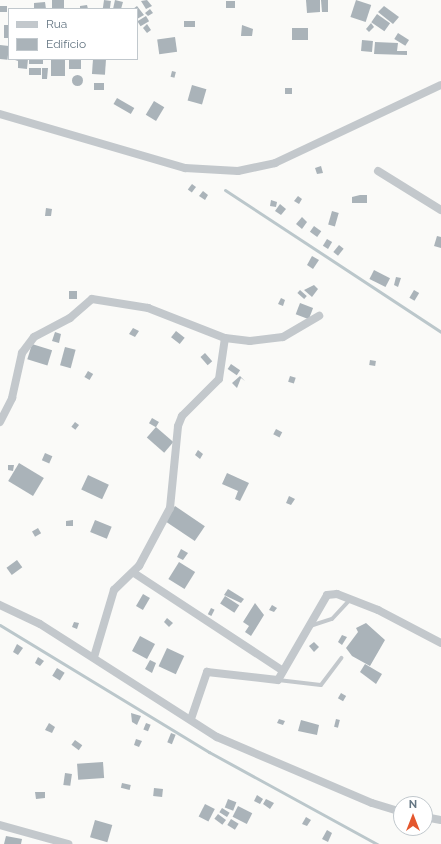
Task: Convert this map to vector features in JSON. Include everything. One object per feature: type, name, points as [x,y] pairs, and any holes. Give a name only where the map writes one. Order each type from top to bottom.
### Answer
[{"type":"street","points":[[0,114],[185,168],[238,171],[275,163],[441,85]]},
{"type":"street","points":[[378,171],[441,210]]},
{"type":"street","points":[[0,422],[12,398],[22,353],[34,338],[70,318],[92,299],[148,308],[225,338],[274,340],[302,328],[319,316]]},
{"type":"street","points":[[94,657],[114,590],[120,580],[134,573],[170,508],[178,426],[182,416],[219,379],[225,338]]},
{"type":"street","points":[[134,573],[283,671]]},
{"type":"street","points":[[191,719],[207,672],[278,680],[327,595],[350,600],[378,610],[441,644]]},
{"type":"street","points":[[0,605],[20,612],[236,746],[393,809]]},
{"type":"street","points":[[0,825],[68,844]]},
{"type":"lane","points":[[308,627],[332,619],[350,600]]},
{"type":"lane","points":[[278,680],[321,685],[342,658]]},
{"type":"building","points":[[52,0],[64,0],[64,8],[52,8]]},
{"type":"building","points":[[104,0],[111,1],[110,8],[103,8]]},
{"type":"building","points":[[115,0],[123,2],[121,8],[113,8]]},
{"type":"building","points":[[147,0],[152,6],[146,9],[141,1]]},
{"type":"building","points":[[306,0],[320,0],[320,12],[307,13]]},
{"type":"building","points":[[321,0],[328,0],[328,12],[322,12]]},
{"type":"building","points":[[356,0],[371,5],[366,22],[350,17]]},
{"type":"building","points":[[226,1],[235,1],[235,8],[226,8]]},
{"type":"building","points":[[45,2],[46,8],[34,8],[34,3]]},
{"type":"building","points":[[87,5],[88,8],[80,8],[80,6]]},
{"type":"building","points":[[0,6],[7,6],[7,12],[0,12]]},
{"type":"building","points":[[137,6],[144,15],[138,18],[138,8],[134,8]]},
{"type":"building","points":[[384,6],[399,17],[393,24],[378,12]]},
{"type":"building","points":[[150,9],[153,13],[148,16],[145,13]]},
{"type":"building","points":[[377,14],[390,23],[384,31],[371,22]]},
{"type":"building","points":[[146,16],[149,21],[141,26],[138,21]]},
{"type":"building","points":[[184,21],[195,21],[195,27],[184,27]]},
{"type":"building","points":[[371,23],[374,27],[369,32],[366,29]]},
{"type":"building","points":[[147,24],[151,30],[147,33],[143,28]]},
{"type":"building","points":[[4,25],[8,25],[8,38],[4,38]]},
{"type":"building","points":[[242,25],[253,29],[252,36],[241,36]]},
{"type":"building","points":[[292,28],[308,28],[308,40],[292,40]]},
{"type":"building","points":[[398,33],[409,40],[405,46],[394,39]]},
{"type":"building","points":[[175,37],[177,52],[159,54],[157,40]]},
{"type":"building","points":[[362,40],[373,41],[372,52],[361,51]]},
{"type":"building","points":[[375,42],[398,43],[397,51],[407,51],[407,55],[374,54]]},
{"type":"building","points":[[0,45],[8,46],[7,60],[0,59]]},
{"type":"building","points":[[15,60],[28,60],[27,69],[18,68],[18,61]]},
{"type":"building","points":[[29,60],[43,60],[43,64],[29,64]]},
{"type":"building","points":[[51,60],[65,60],[65,76],[51,76]]},
{"type":"building","points":[[69,60],[81,60],[81,69],[69,69]]},
{"type":"building","points":[[93,60],[106,60],[105,75],[92,74]]},
{"type":"building","points":[[29,68],[41,68],[41,75],[29,75]]},
{"type":"building","points":[[42,68],[48,68],[47,79],[42,79]]},
{"type":"building","points":[[172,71],[176,72],[174,78],[171,77]]},
{"type":"building","points":[[75,75],[79,75],[81,76],[81,84],[75,85],[72,82],[72,78]]},
{"type":"building","points":[[94,83],[104,83],[104,90],[94,90]]},
{"type":"building","points":[[192,85],[206,89],[202,105],[188,100]]},
{"type":"building","points":[[285,88],[292,88],[292,94],[285,94]]},
{"type":"building","points":[[117,98],[134,108],[131,114],[114,104]]},
{"type":"building","points":[[154,101],[164,107],[156,121],[146,115]]},
{"type":"building","points":[[321,166],[323,173],[317,174],[315,168]]},
{"type":"building","points":[[192,184],[196,187],[192,193],[188,190]]},
{"type":"building","points":[[203,191],[208,195],[205,200],[199,196]]},
{"type":"building","points":[[367,195],[367,203],[352,203],[352,197]]},
{"type":"building","points":[[298,196],[302,199],[299,204],[294,201]]},
{"type":"building","points":[[271,200],[277,202],[276,207],[270,206]]},
{"type":"building","points":[[280,204],[286,209],[281,215],[275,211]]},
{"type":"building","points":[[46,208],[52,209],[51,216],[45,216]]},
{"type":"building","points":[[332,211],[339,213],[335,226],[328,224]]},
{"type":"building","points":[[302,217],[307,222],[302,229],[296,224]]},
{"type":"building","points":[[314,226],[321,231],[317,237],[310,232]]},
{"type":"building","points":[[437,236],[441,237],[441,248],[434,246]]},
{"type":"building","points":[[327,239],[332,242],[328,249],[323,246]]},
{"type":"building","points":[[339,245],[344,249],[338,256],[333,252]]},
{"type":"building","points":[[312,256],[319,260],[313,269],[307,265]]},
{"type":"building","points":[[374,270],[390,278],[385,287],[369,279]]},
{"type":"building","points":[[396,277],[401,278],[398,287],[394,285]]},
{"type":"building","points":[[314,285],[318,289],[312,297],[304,290]]},
{"type":"building","points":[[300,290],[307,296],[304,299],[297,293]]},
{"type":"building","points":[[414,290],[419,293],[415,301],[409,298]]},
{"type":"building","points":[[69,291],[77,291],[77,299],[69,299]]},
{"type":"building","points":[[281,298],[285,300],[283,306],[278,304]]},
{"type":"building","points":[[300,303],[313,308],[309,319],[296,314]]},
{"type":"building","points":[[133,328],[139,331],[135,337],[129,334]]},
{"type":"building","points":[[176,331],[185,338],[180,344],[171,337]]},
{"type":"building","points":[[55,332],[61,334],[59,343],[52,341]]},
{"type":"building","points":[[32,344],[52,350],[47,365],[27,359]]},
{"type":"building","points":[[65,347],[76,350],[71,368],[60,365]]},
{"type":"building","points":[[205,353],[212,361],[208,365],[200,357]]},
{"type":"building","points":[[370,360],[376,361],[375,366],[369,365]]},
{"type":"building","points":[[231,364],[240,370],[237,375],[228,369]]},
{"type":"building","points":[[88,371],[93,374],[90,380],[84,377]]},
{"type":"building","points":[[240,376],[245,381],[241,378],[237,388],[232,383]]},
{"type":"building","points":[[290,376],[296,378],[294,384],[288,382]]},
{"type":"building","points":[[152,418],[159,422],[156,427],[149,423]]},
{"type":"building","points":[[75,422],[79,425],[75,430],[71,427]]},
{"type":"building","points":[[156,427],[173,442],[164,453],[147,438]]},
{"type":"building","points":[[276,429],[282,432],[280,438],[273,434]]},
{"type":"building","points":[[198,450],[203,454],[200,459],[195,455]]},
{"type":"building","points":[[45,453],[52,456],[49,463],[42,460]]},
{"type":"building","points":[[19,463],[44,478],[33,496],[8,481]]},
{"type":"building","points":[[8,465],[14,465],[13,471],[8,470]]},
{"type":"building","points":[[227,473],[249,483],[240,501],[235,499],[238,491],[222,484]]},
{"type":"building","points":[[88,475],[109,485],[102,499],[81,490]]},
{"type":"building","points":[[289,496],[295,499],[291,505],[286,503]]},
{"type":"building","points":[[175,506],[205,526],[195,541],[165,521]]},
{"type":"building","points":[[73,520],[73,526],[66,526],[66,521]]},
{"type":"building","points":[[95,520],[112,527],[107,539],[90,532]]},
{"type":"building","points":[[38,528],[41,533],[35,537],[32,532]]},
{"type":"building","points":[[181,549],[188,553],[183,560],[177,557]]},
{"type":"building","points":[[17,560],[22,567],[12,575],[6,568]]},
{"type":"building","points":[[179,562],[195,572],[185,589],[168,579]]},
{"type":"building","points":[[228,589],[244,599],[241,603],[224,595]]},
{"type":"building","points":[[143,594],[150,598],[143,610],[136,606]]},
{"type":"building","points":[[225,596],[239,605],[234,613],[220,604]]},
{"type":"building","points":[[255,603],[264,615],[251,636],[245,632],[249,626],[243,622]]},
{"type":"building","points":[[272,605],[277,608],[274,612],[269,610]]},
{"type":"building","points":[[211,608],[215,610],[211,616],[208,614]]},
{"type":"building","points":[[167,618],[173,623],[169,627],[164,622]]},
{"type":"building","points":[[74,622],[79,623],[77,629],[72,627]]},
{"type":"building","points":[[366,623],[385,640],[370,666],[352,656],[346,648],[358,632],[356,628]]},
{"type":"building","points":[[342,635],[347,637],[342,645],[338,642]]},
{"type":"building","points":[[140,636],[155,644],[147,659],[132,651]]},
{"type":"building","points":[[314,642],[319,647],[314,652],[309,646]]},
{"type":"building","points":[[17,644],[23,648],[18,655],[13,652]]},
{"type":"building","points":[[167,648],[184,656],[176,674],[159,666]]},
{"type":"building","points":[[38,657],[44,661],[40,666],[35,663]]},
{"type":"building","points":[[150,660],[156,663],[152,673],[145,669]]},
{"type":"building","points":[[365,664],[382,674],[376,684],[360,672]]},
{"type":"building","points":[[57,668],[65,673],[60,680],[52,676]]},
{"type":"building","points":[[341,693],[346,696],[343,701],[338,698]]},
{"type":"building","points":[[131,713],[141,716],[137,725],[132,722]]},
{"type":"building","points":[[279,719],[285,721],[283,725],[277,723]]},
{"type":"building","points":[[336,719],[340,720],[338,728],[334,727]]},
{"type":"building","points":[[301,720],[319,725],[317,735],[298,731]]},
{"type":"building","points":[[49,723],[55,727],[52,733],[45,730]]},
{"type":"building","points":[[146,723],[151,725],[148,731],[143,729]]},
{"type":"building","points":[[171,733],[176,735],[172,744],[167,742]]},
{"type":"building","points":[[136,739],[142,741],[139,747],[134,745]]},
{"type":"building","points":[[75,740],[82,745],[79,750],[71,745]]},
{"type":"building","points":[[103,762],[104,778],[78,780],[77,764]]},
{"type":"building","points":[[65,773],[72,774],[70,786],[63,785]]},
{"type":"building","points":[[122,783],[131,785],[130,790],[121,788]]},
{"type":"building","points":[[154,788],[163,789],[162,797],[153,796]]},
{"type":"building","points":[[35,792],[45,792],[45,798],[36,799]]},
{"type":"building","points":[[257,795],[263,799],[260,804],[254,801]]},
{"type":"building","points":[[228,799],[236,802],[233,811],[225,807]]},
{"type":"building","points":[[266,799],[274,803],[270,809],[263,804]]},
{"type":"building","points":[[205,804],[215,809],[208,821],[199,816]]},
{"type":"building","points":[[238,806],[252,813],[247,824],[233,817]]},
{"type":"building","points":[[222,808],[230,813],[227,817],[219,812]]},
{"type":"building","points":[[218,814],[226,820],[222,825],[214,819]]},
{"type":"building","points":[[306,817],[311,820],[307,826],[302,824]]},
{"type":"building","points":[[231,819],[239,824],[235,830],[227,825]]},
{"type":"building","points":[[95,820],[112,825],[107,842],[90,837]]},
{"type":"building","points":[[327,830],[332,833],[328,842],[322,839]]},
{"type":"building","points":[[6,836],[22,839],[21,844],[4,844]]},
{"type":"waterway","points":[[225,190],[441,332]]},
{"type":"waterway","points":[[0,625],[209,752],[377,844]]}]
